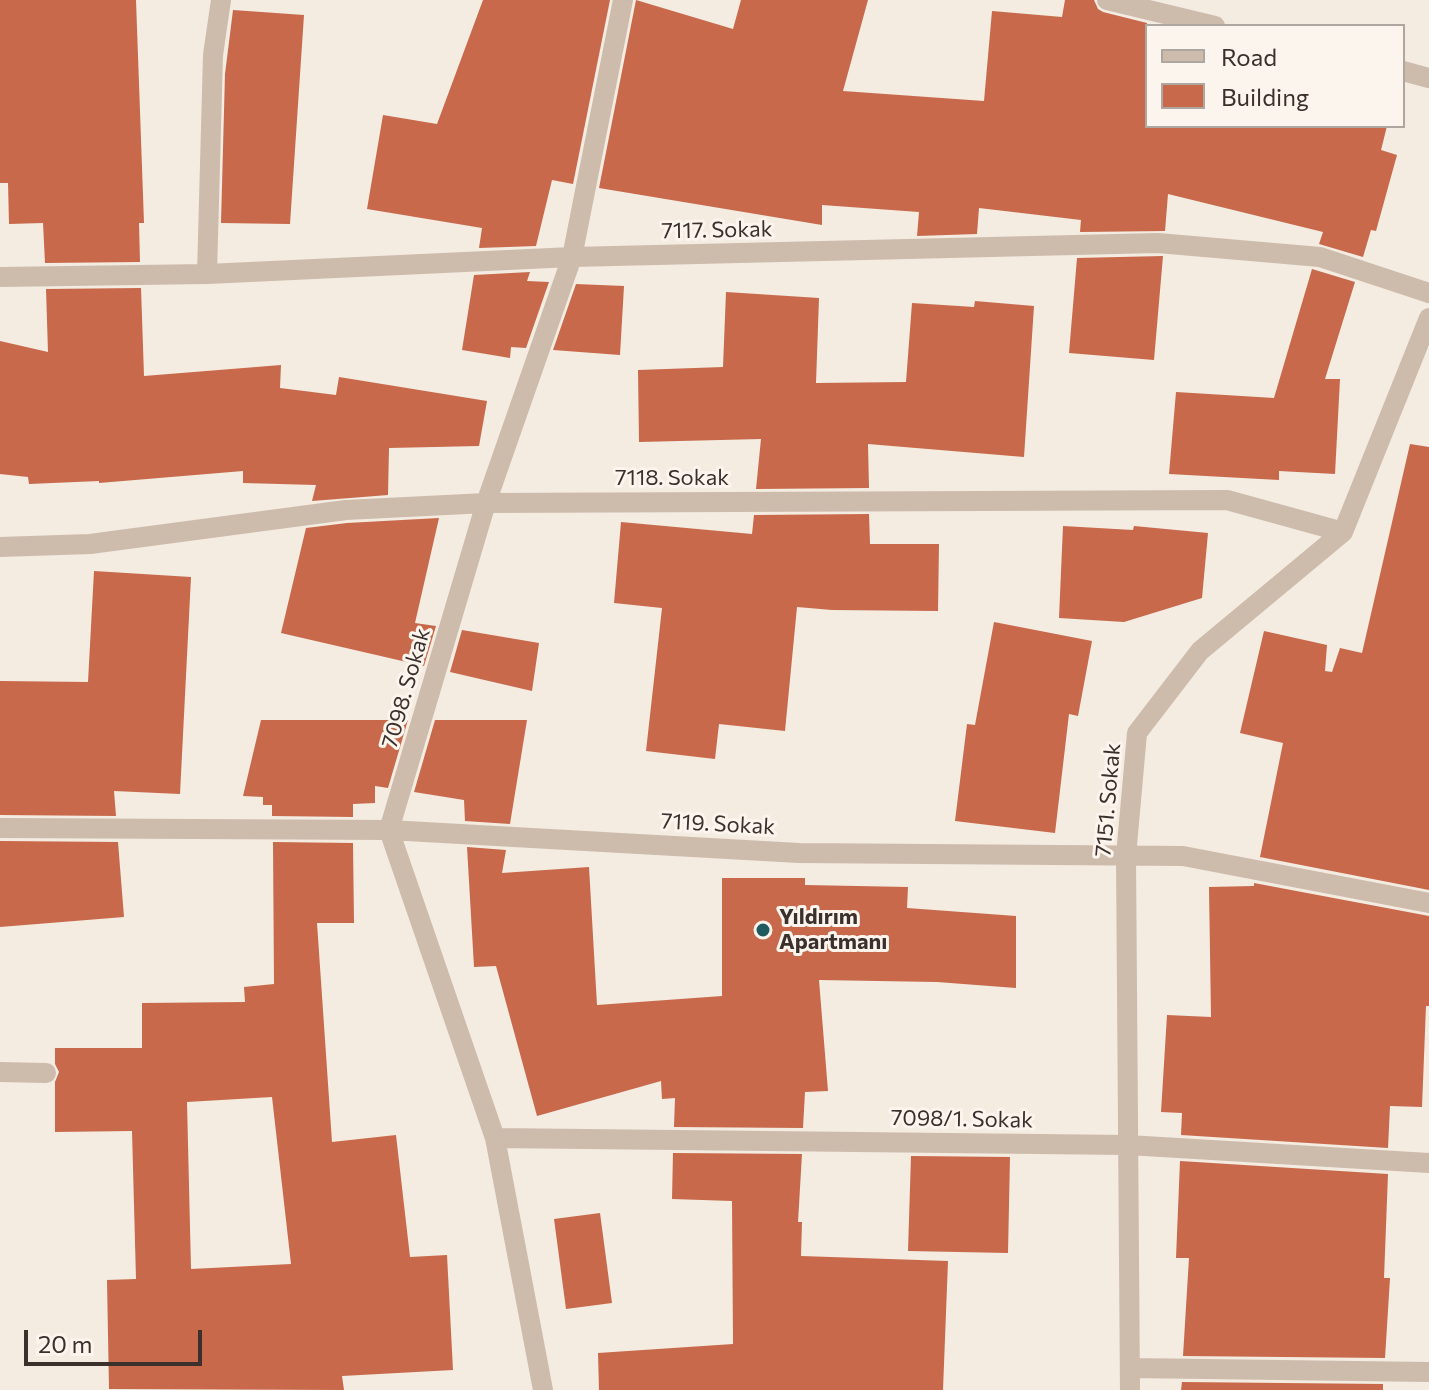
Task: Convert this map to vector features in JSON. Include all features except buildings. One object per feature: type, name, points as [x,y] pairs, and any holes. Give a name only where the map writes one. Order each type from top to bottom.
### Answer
[{"type":"street","points":[[207,274],[213,55],[221,0]]},
{"type":"street","name":"7098. Sokak","points":[[389,830],[486,503],[572,257],[623,0]]},
{"type":"street","points":[[1107,0],[1207,24]]},
{"type":"street","points":[[1405,72],[1429,78]]},
{"type":"street","name":"7117. Sokak","points":[[0,277],[207,274],[572,257],[1158,243],[1320,257],[1429,293]]},
{"type":"street","name":"7151. Sokak","points":[[1130,1390],[1126,856],[1137,733],[1200,651],[1343,532],[1429,318]]},
{"type":"street","name":"7118. Sokak","points":[[0,547],[90,544],[346,510],[486,503],[1227,500],[1343,532]]},
{"type":"street","name":"7119. Sokak","points":[[0,828],[389,830],[799,853],[1183,856],[1429,903]]},
{"type":"street","points":[[389,830],[495,1138],[543,1390]]},
{"type":"street","points":[[0,1072],[46,1073]]},
{"type":"street","name":"7098/1. Sokak","points":[[495,1138],[1128,1145],[1429,1163]]},
{"type":"street","points":[[1130,1368],[1429,1372]]},
{"type":"place","name":"Yıldırım Apartmanı","points":[[763,930]]}]
